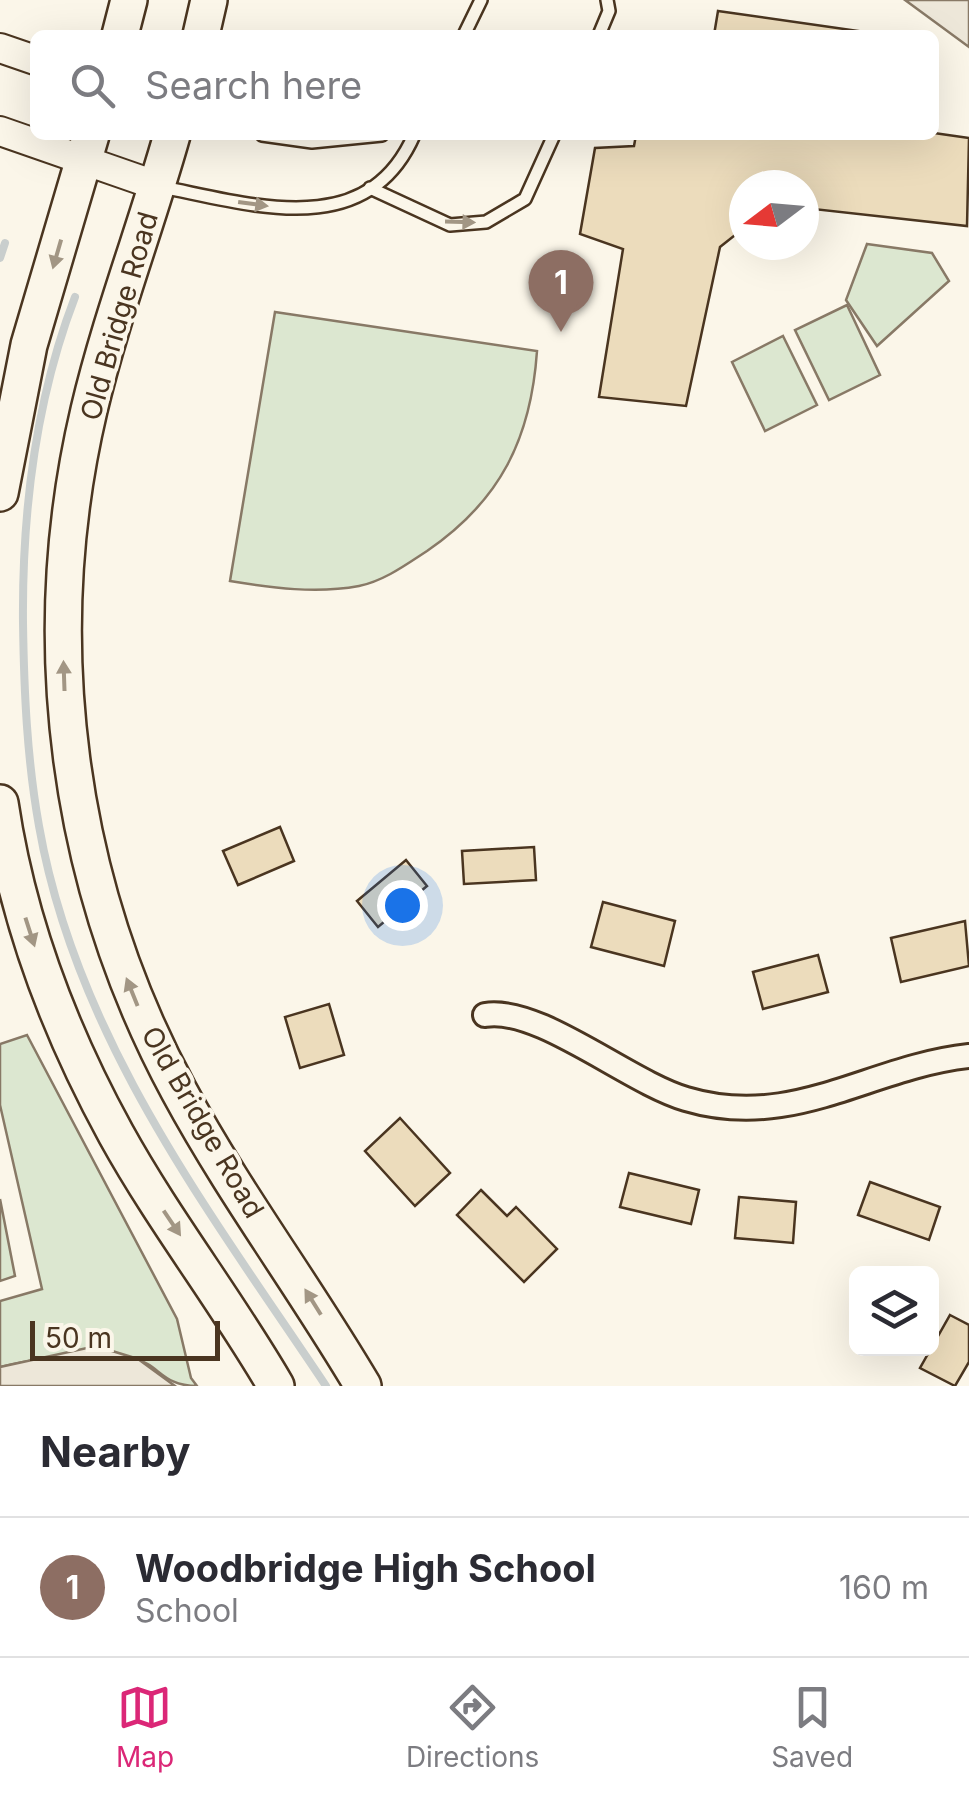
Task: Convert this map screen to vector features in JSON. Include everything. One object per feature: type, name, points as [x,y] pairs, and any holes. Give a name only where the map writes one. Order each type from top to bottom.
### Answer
[{"type":"main road","points":[[121,30],[130,0]]},
{"type":"main road","points":[[201,30],[209,0]]},
{"type":"main road","name":"Old Bridge Road","points":[[171,140],[90,408],[75,483],[66,574],[64,664],[76,800],[114,946],[178,1090],[363,1386]]},
{"type":"main road","points":[[0,492],[29,345],[88,147]]},
{"type":"main road","points":[[0,803],[21,904],[79,1060],[149,1189],[276,1386]]},
{"type":"street","points":[[0,48],[30,58]]},
{"type":"street","points":[[0,131],[30,136]]},
{"type":"street","points":[[50,140],[88,147],[158,186]]},
{"type":"street","points":[[485,1015],[520,1015],[652,1087],[726,1107],[804,1104],[921,1064],[969,1056]]},
{"type":"lane","points":[[466,30],[481,0]]},
{"type":"lane","points":[[601,30],[609,10],[607,0]]},
{"type":"lane","points":[[298,140],[332,140]]},
{"type":"lane","points":[[158,186],[304,210],[346,201],[370,188],[395,166],[411,140]]},
{"type":"lane","points":[[370,188],[450,224],[486,222],[525,200],[552,140]]},
{"type":"green space","points":[[867,244],[932,253],[949,281],[877,346],[846,300]]},
{"type":"green space","points":[[847,305],[880,375],[829,400],[795,330]]},
{"type":"green space","points":[[275,312],[537,351],[534,383],[519,440],[492,489],[452,532],[403,566],[368,584],[311,590],[230,581]]},
{"type":"green space","points":[[783,336],[817,405],[765,431],[732,362]]},
{"type":"green space","points":[[27,1035],[177,1319],[191,1378],[197,1386],[168,1379],[134,1359],[100,1355],[32,1360],[0,1367],[0,1301],[42,1289],[0,1105],[0,1044]]},
{"type":"green space","points":[[0,1199],[15,1276],[0,1281]]},
{"type":"shaded area","points":[[905,0],[969,0],[969,47]]},
{"type":"shaded area","points":[[96,1346],[138,1359],[175,1386],[0,1386],[0,1367]]},
{"type":"building","points":[[718,11],[851,30],[715,30]]},
{"type":"building","points":[[939,134],[969,138],[967,226],[819,210],[819,170],[729,170],[729,240],[720,247],[686,406],[599,397],[623,249],[580,234],[595,148],[634,146],[635,140],[939,140]]},
{"type":"building","points":[[280,827],[294,861],[238,885],[223,851]]},
{"type":"building","points":[[534,847],[536,880],[464,884],[462,851]]},
{"type":"building","points":[[406,860],[427,886],[378,927],[357,901]]},
{"type":"building","points":[[603,902],[675,921],[664,966],[591,947]]},
{"type":"building","points":[[965,921],[969,966],[901,982],[891,938]]},
{"type":"building","points":[[818,955],[828,992],[763,1009],[753,972]]},
{"type":"building","points":[[329,1004],[344,1055],[300,1068],[285,1017]]},
{"type":"building","points":[[400,1118],[450,1173],[415,1206],[365,1151]]},
{"type":"building","points":[[629,1173],[699,1190],[691,1224],[620,1207]]},
{"type":"building","points":[[870,1182],[940,1207],[929,1240],[858,1215]]},
{"type":"building","points":[[481,1190],[507,1216],[516,1207],[557,1249],[524,1282],[457,1215]]},
{"type":"building","points":[[739,1197],[796,1202],[793,1243],[735,1238]]},
{"type":"building","points":[[950,1315],[969,1325],[969,1362],[955,1386],[920,1368],[927,1356],[939,1356],[939,1334]]},
{"type":"waterway","points":[[0,258],[5,243]]},
{"type":"waterway","points":[[75,297],[41,417],[25,540],[25,699],[39,826],[57,904],[83,978],[115,1050],[194,1188],[326,1386]]},
{"type":"place","name":"Woodbridge High School","points":[[561,332]]}]
